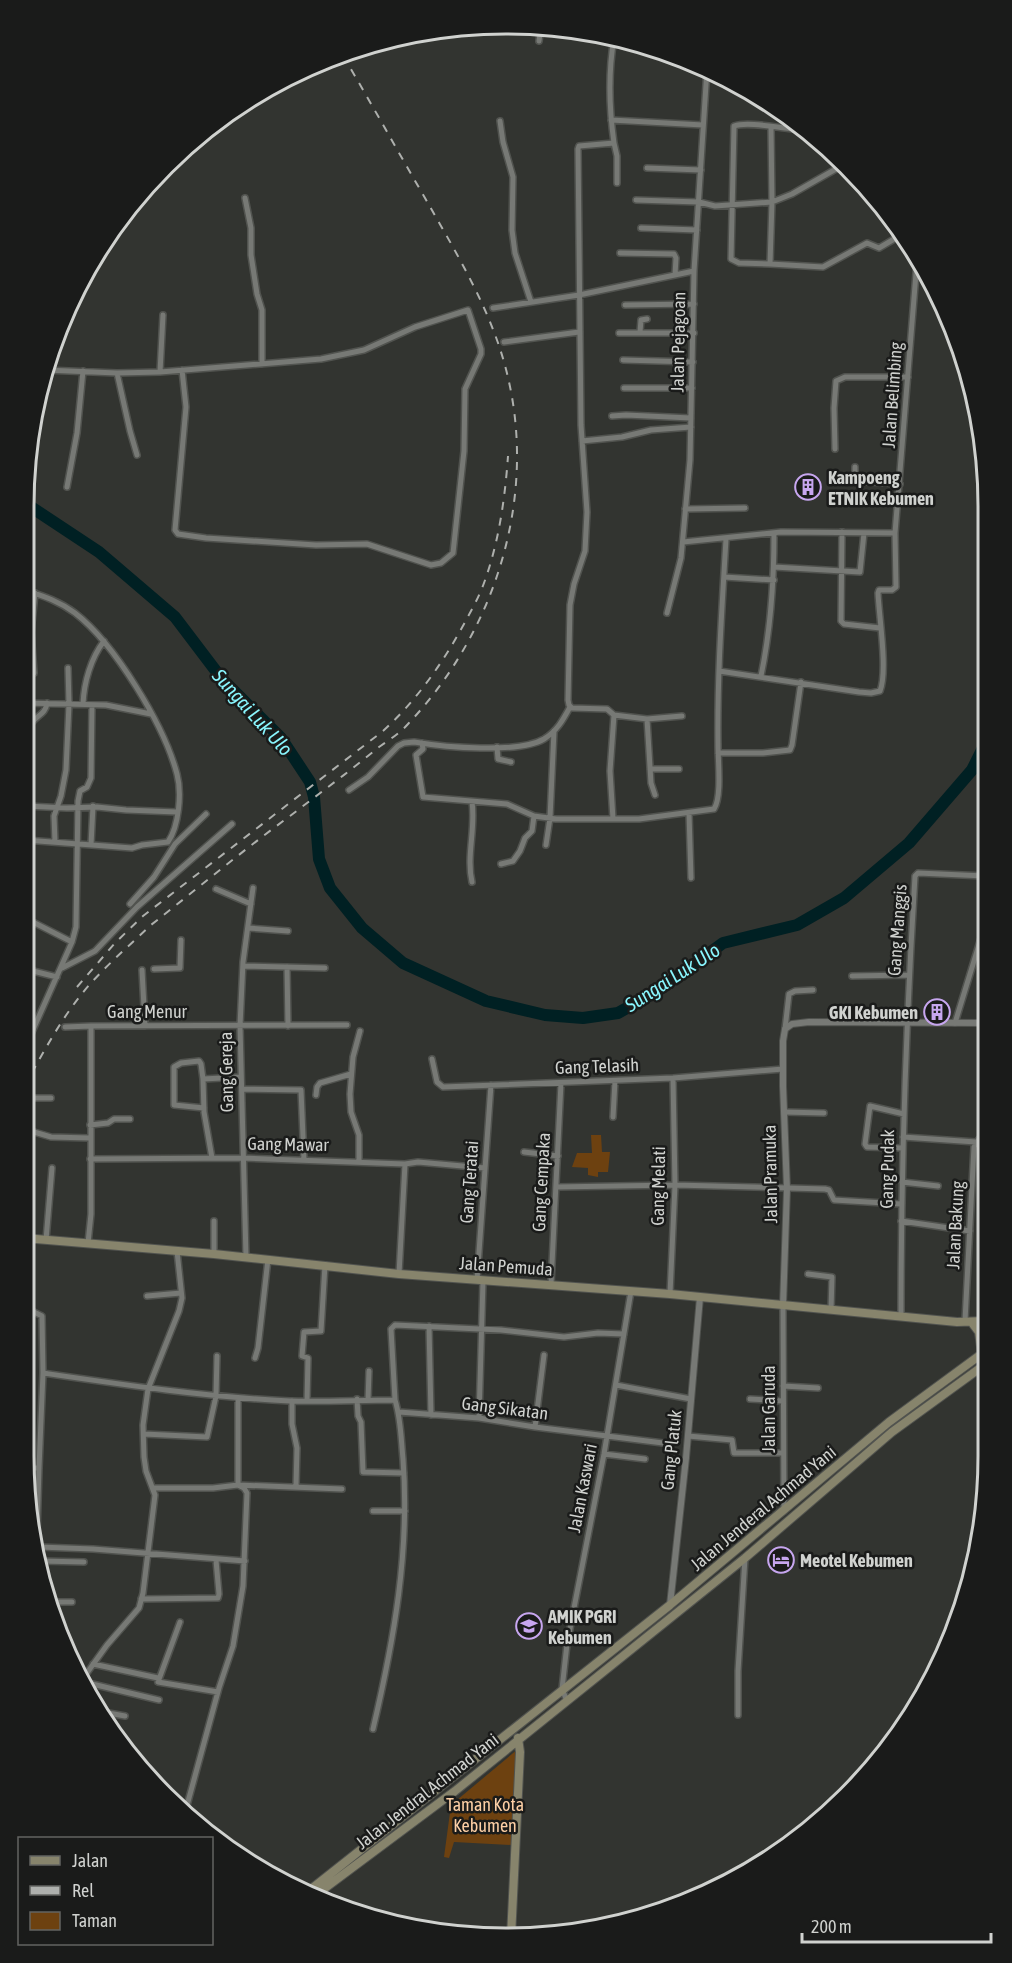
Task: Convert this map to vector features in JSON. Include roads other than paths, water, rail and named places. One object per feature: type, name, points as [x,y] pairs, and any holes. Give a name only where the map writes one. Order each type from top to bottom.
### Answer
[{"type":"main road","name":"Jalan Pemuda","points":[[34,1239],[268,1259],[399,1274],[551,1284],[978,1322]]},
{"type":"main road","points":[[965,1322],[978,1331]]},
{"type":"main road","name":"Jalan Jenderal Achmad Yani","points":[[313,1887],[670,1605],[889,1422],[978,1356]]},
{"type":"main road","name":"Jalan Jenderal Achmad Yani","points":[[527,1734],[745,1557],[892,1432],[978,1370]]},
{"type":"main road","points":[[511,1928],[519,1785],[519,1739],[514,1729]]},
{"type":"main road","name":"Jalan Jendral Achmad Yani","points":[[321,1891],[527,1734]]},
{"type":"main road","points":[[473,1762],[479,1772]]},
{"type":"street","points":[[538,41],[539,36]]},
{"type":"street","points":[[613,47],[609,66],[611,120],[617,156],[617,183]]},
{"type":"street","name":"Jalan Pejagoan","points":[[667,613],[683,542],[691,427],[694,271],[705,79]]},
{"type":"street","points":[[611,120],[703,125]]},
{"type":"street","points":[[500,121],[503,142],[513,177],[512,230],[516,253],[531,302]]},
{"type":"street","points":[[788,129],[740,124],[734,126],[731,259],[733,261],[824,267],[867,243],[879,248],[894,239]]},
{"type":"street","points":[[770,264],[771,127]]},
{"type":"street","points":[[614,143],[579,146],[578,149],[579,332],[582,441],[587,512],[585,551],[570,605],[568,700],[572,708],[607,709],[614,715],[647,719],[682,716]]},
{"type":"street","points":[[647,168],[701,170]]},
{"type":"street","points":[[636,200],[699,202],[708,205],[732,206],[772,202],[792,194],[835,169]]},
{"type":"street","points":[[245,198],[251,228],[251,255],[262,310],[262,364]]},
{"type":"street","points":[[641,228],[697,230]]},
{"type":"street","points":[[620,253],[674,254],[676,258],[675,275]]},
{"type":"street","points":[[494,308],[579,296],[694,271]]},
{"type":"street","name":"Jalan Belimbing","points":[[880,628],[878,591],[892,590],[897,582],[895,533],[915,272]]},
{"type":"street","points":[[625,305],[694,304]]},
{"type":"street","points":[[55,370],[160,372],[182,370],[262,364],[321,359],[354,352],[416,327],[468,310],[481,354],[465,389],[464,451],[453,553],[441,563],[431,565],[367,544],[316,545],[178,534],[175,530],[186,407],[182,370]]},
{"type":"street","points":[[160,372],[163,315]]},
{"type":"street","points":[[640,332],[641,320],[647,319]]},
{"type":"street","points":[[504,342],[579,332]]},
{"type":"street","points":[[619,333],[694,333]]},
{"type":"street","points":[[623,360],[693,362]]},
{"type":"street","points":[[67,487],[77,433],[84,371]]},
{"type":"street","points":[[117,373],[137,455]]},
{"type":"street","points":[[835,449],[834,408],[837,381],[844,377],[908,377]]},
{"type":"street","points":[[624,388],[692,388]]},
{"type":"street","points":[[612,416],[626,414],[691,418]]},
{"type":"street","points":[[582,441],[622,437],[651,430],[691,427]]},
{"type":"street","points":[[855,467],[857,481],[900,484]]},
{"type":"street","points":[[685,509],[745,508]]},
{"type":"street","points":[[683,542],[774,533],[842,531],[895,533]]},
{"type":"street","points":[[719,671],[859,692],[879,691],[882,675],[880,628],[842,622],[840,617],[842,531]]},
{"type":"street","points":[[761,676],[771,628],[774,533]]},
{"type":"street","points":[[774,567],[841,572],[861,571],[864,533]]},
{"type":"street","points":[[422,743],[423,749],[416,755],[421,796],[513,805],[534,816],[550,818],[639,819],[711,811],[717,806],[719,671],[726,539]]},
{"type":"street","points":[[724,577],[774,580]]},
{"type":"street","points":[[34,603],[35,593],[51,598],[75,613],[104,641],[164,736],[178,777],[179,796],[172,842],[161,868],[130,904]]},
{"type":"street","points":[[83,704],[85,682],[104,641]]},
{"type":"street","points":[[56,842],[54,816],[66,770],[68,668]]},
{"type":"street","points":[[718,753],[790,750],[801,682]]},
{"type":"street","points":[[34,703],[106,705],[151,714]]},
{"type":"street","points":[[34,720],[43,713],[47,703]]},
{"type":"street","points":[[34,1028],[62,968],[76,927],[77,807],[78,795],[80,791],[87,788],[91,778],[92,705]]},
{"type":"street","points":[[349,790],[368,777],[404,743],[497,747],[534,744],[554,731],[570,706]]},
{"type":"street","points":[[613,819],[610,771],[614,715]]},
{"type":"street","points":[[647,719],[651,783],[655,795]]},
{"type":"street","points":[[546,845],[550,818],[554,731]]},
{"type":"street","points":[[497,747],[498,759],[511,762]]},
{"type":"street","points":[[650,769],[679,769]]},
{"type":"street","points":[[472,802],[470,868],[472,882]]},
{"type":"street","points":[[34,807],[93,806],[177,812]]},
{"type":"street","points":[[91,845],[93,806]]},
{"type":"street","points":[[689,813],[691,878]]},
{"type":"street","points":[[34,841],[135,848],[142,845],[172,842],[206,814]]},
{"type":"street","points":[[501,864],[513,861],[520,851],[525,838],[532,831],[534,816]]},
{"type":"street","points":[[62,968],[95,951],[143,902],[232,824]]},
{"type":"street","name":"Gang Manggis","points":[[906,1022],[916,874],[978,876]]},
{"type":"street","name":"Gang Gereja","points":[[246,1257],[240,1026],[243,966],[253,888]]},
{"type":"street","points":[[216,889],[251,904]]},
{"type":"street","points":[[137,896],[143,902]]},
{"type":"street","points":[[34,923],[72,942]]},
{"type":"street","points":[[248,928],[288,931]]},
{"type":"street","points":[[154,969],[180,968],[181,940]]},
{"type":"street","points":[[955,1023],[978,948]]},
{"type":"street","points":[[243,966],[325,968]]},
{"type":"street","points":[[287,967],[288,1026]]},
{"type":"street","points":[[142,970],[145,1026]]},
{"type":"street","points":[[34,971],[57,977]]},
{"type":"street","points":[[852,976],[909,975]]},
{"type":"street","points":[[785,1029],[789,994],[795,991],[813,990]]},
{"type":"street","points":[[785,1029],[792,1024],[809,1022],[978,1023]]},
{"type":"street","name":"Gang Pudak","points":[[902,1316],[901,1204],[906,1022]]},
{"type":"street","points":[[65,1027],[91,1026]]},
{"type":"street","name":"Gang Menur","points":[[88,1243],[91,1214],[91,1026],[347,1026]]},
{"type":"street","name":"Jalan Pramuka","points":[[783,1306],[787,1189],[783,1069],[785,1029]]},
{"type":"street","points":[[359,1161],[359,1135],[350,1108],[353,1057],[360,1031]]},
{"type":"street","name":"Gang Telasih","points":[[432,1059],[440,1086],[615,1081],[783,1069]]},
{"type":"street","points":[[204,1108],[174,1105],[174,1067],[181,1063],[199,1061],[201,1064],[204,1108],[212,1158]]},
{"type":"street","points":[[316,1095],[316,1087],[320,1083],[351,1074]]},
{"type":"street","points":[[203,1078],[241,1077]]},
{"type":"street","name":"Gang Melati","points":[[670,1294],[675,1185],[673,1078]]},
{"type":"street","points":[[614,1118],[615,1081]]},
{"type":"street","name":"Gang Cempaka","points":[[551,1284],[561,1083]]},
{"type":"street","name":"Gang Teratai","points":[[479,1418],[480,1280],[491,1085]]},
{"type":"street","points":[[242,1089],[301,1090],[304,1160]]},
{"type":"street","points":[[34,1099],[51,1098]]},
{"type":"street","points":[[903,1148],[867,1147],[865,1144],[870,1106],[904,1114]]},
{"type":"street","points":[[784,1112],[824,1113]]},
{"type":"street","points":[[90,1125],[110,1123],[114,1119],[130,1119]]},
{"type":"street","points":[[34,1133],[51,1137],[90,1138]]},
{"type":"street","points":[[903,1137],[976,1142]]},
{"type":"street","name":"Jalan Bakung","points":[[965,1322],[976,1142]]},
{"type":"street","points":[[524,1152],[558,1156]]},
{"type":"street","name":"Gang Mawar","points":[[90,1159],[243,1158],[405,1164],[418,1162],[485,1168]]},
{"type":"street","points":[[399,1274],[405,1164]]},
{"type":"street","points":[[46,1240],[52,1168]]},
{"type":"street","points":[[902,1182],[938,1186]]},
{"type":"street","points":[[556,1187],[675,1185],[828,1189],[834,1200],[901,1204]]},
{"type":"street","points":[[214,1221],[214,1254]]},
{"type":"street","points":[[901,1221],[970,1232]]},
{"type":"street","points":[[87,1673],[107,1645],[130,1621],[139,1608],[141,1599],[149,1554],[155,1495],[146,1470],[144,1434],[148,1389],[179,1311],[181,1293],[177,1251]]},
{"type":"street","points":[[255,1358],[268,1259]]},
{"type":"street","points":[[307,1401],[308,1358],[302,1356],[304,1332],[321,1330],[325,1265]]},
{"type":"street","points":[[808,1274],[832,1277],[831,1310]]},
{"type":"street","name":"Jalan Kaswari","points":[[562,1691],[567,1644],[604,1454],[632,1291]]},
{"type":"street","points":[[147,1296],[181,1293]]},
{"type":"street","name":"Gang Platuk","points":[[670,1605],[700,1297]]},
{"type":"street","name":"Jalan Garuda","points":[[783,1306],[784,1511]]},
{"type":"street","points":[[34,1312],[42,1316],[43,1373],[38,1507]]},
{"type":"street","points":[[373,1729],[390,1656],[404,1559],[404,1473],[399,1412],[395,1400],[392,1326],[481,1329],[564,1337],[598,1333],[624,1334]]},
{"type":"street","points":[[429,1326],[431,1415]]},
{"type":"street","points":[[535,1427],[544,1355]]},
{"type":"street","points":[[144,1434],[207,1437],[216,1396],[218,1356]]},
{"type":"street","points":[[368,1400],[369,1371]]},
{"type":"street","points":[[43,1373],[148,1389],[237,1398],[292,1401],[395,1400]]},
{"type":"street","points":[[615,1385],[691,1399]]},
{"type":"street","points":[[783,1386],[818,1388]]},
{"type":"street","points":[[237,1398],[238,1485]]},
{"type":"street","points":[[357,1399],[358,1414],[362,1422],[363,1473],[404,1473]]},
{"type":"street","points":[[750,1399],[783,1401]]},
{"type":"street","points":[[292,1401],[292,1422],[297,1448],[296,1486]]},
{"type":"street","name":"Gang Sikatan","points":[[399,1412],[479,1418],[663,1443]]},
{"type":"street","points":[[688,1436],[732,1440],[733,1452],[783,1454]]},
{"type":"street","points":[[604,1454],[645,1459]]},
{"type":"street","points":[[35,1468],[39,1468]]},
{"type":"street","points":[[154,1488],[213,1488],[238,1485],[342,1489]]},
{"type":"street","points":[[187,1804],[233,1646],[243,1586],[247,1492],[238,1485]]},
{"type":"street","points":[[373,1511],[405,1511]]},
{"type":"street","points":[[44,1547],[245,1561]]},
{"type":"street","points":[[738,1715],[738,1671],[745,1557]]},
{"type":"street","points":[[141,1599],[218,1598],[216,1560]]},
{"type":"street","points":[[47,1561],[84,1562]]},
{"type":"street","points":[[58,1602],[72,1602]]},
{"type":"street","points":[[180,1622],[158,1683],[218,1692]]},
{"type":"street","points":[[93,1664],[158,1678]]},
{"type":"street","points":[[93,1684],[159,1700]]},
{"type":"street","points":[[562,1691],[567,1701]]},
{"type":"street","points":[[111,1713],[124,1716]]},
{"type":"waterway","name":"Sungai Luk Ulo","points":[[34,509],[99,552],[175,617],[222,679],[281,738],[310,782],[314,797],[319,859],[330,888],[362,928],[403,963],[486,1001],[545,1015],[583,1018],[618,1013],[659,990],[723,943],[797,925],[844,898],[909,843],[972,770],[978,758]]},
{"type":"railway","points":[[34,1070],[72,1007],[91,983],[151,925],[408,724],[438,688],[463,650],[484,608],[500,565],[511,520],[517,474],[516,428],[503,358],[485,310],[462,264],[347,63]]},
{"type":"railway","points":[[77,987],[115,943],[143,916],[383,731],[418,694],[456,639],[484,583],[494,552],[508,456]]},
{"type":"place","name":"Kampoeng ETNIK Kebumen","points":[[808,487]]},
{"type":"place","name":"GKI Kebumen","points":[[937,1012]]},
{"type":"place","name":"Meotel Kebumen","points":[[781,1560]]},
{"type":"place","name":"AMIK PGRI Kebumen","points":[[529,1626]]},
{"type":"park label","name":"Taman Kota Kebumen","points":[[485,1814]]}]
